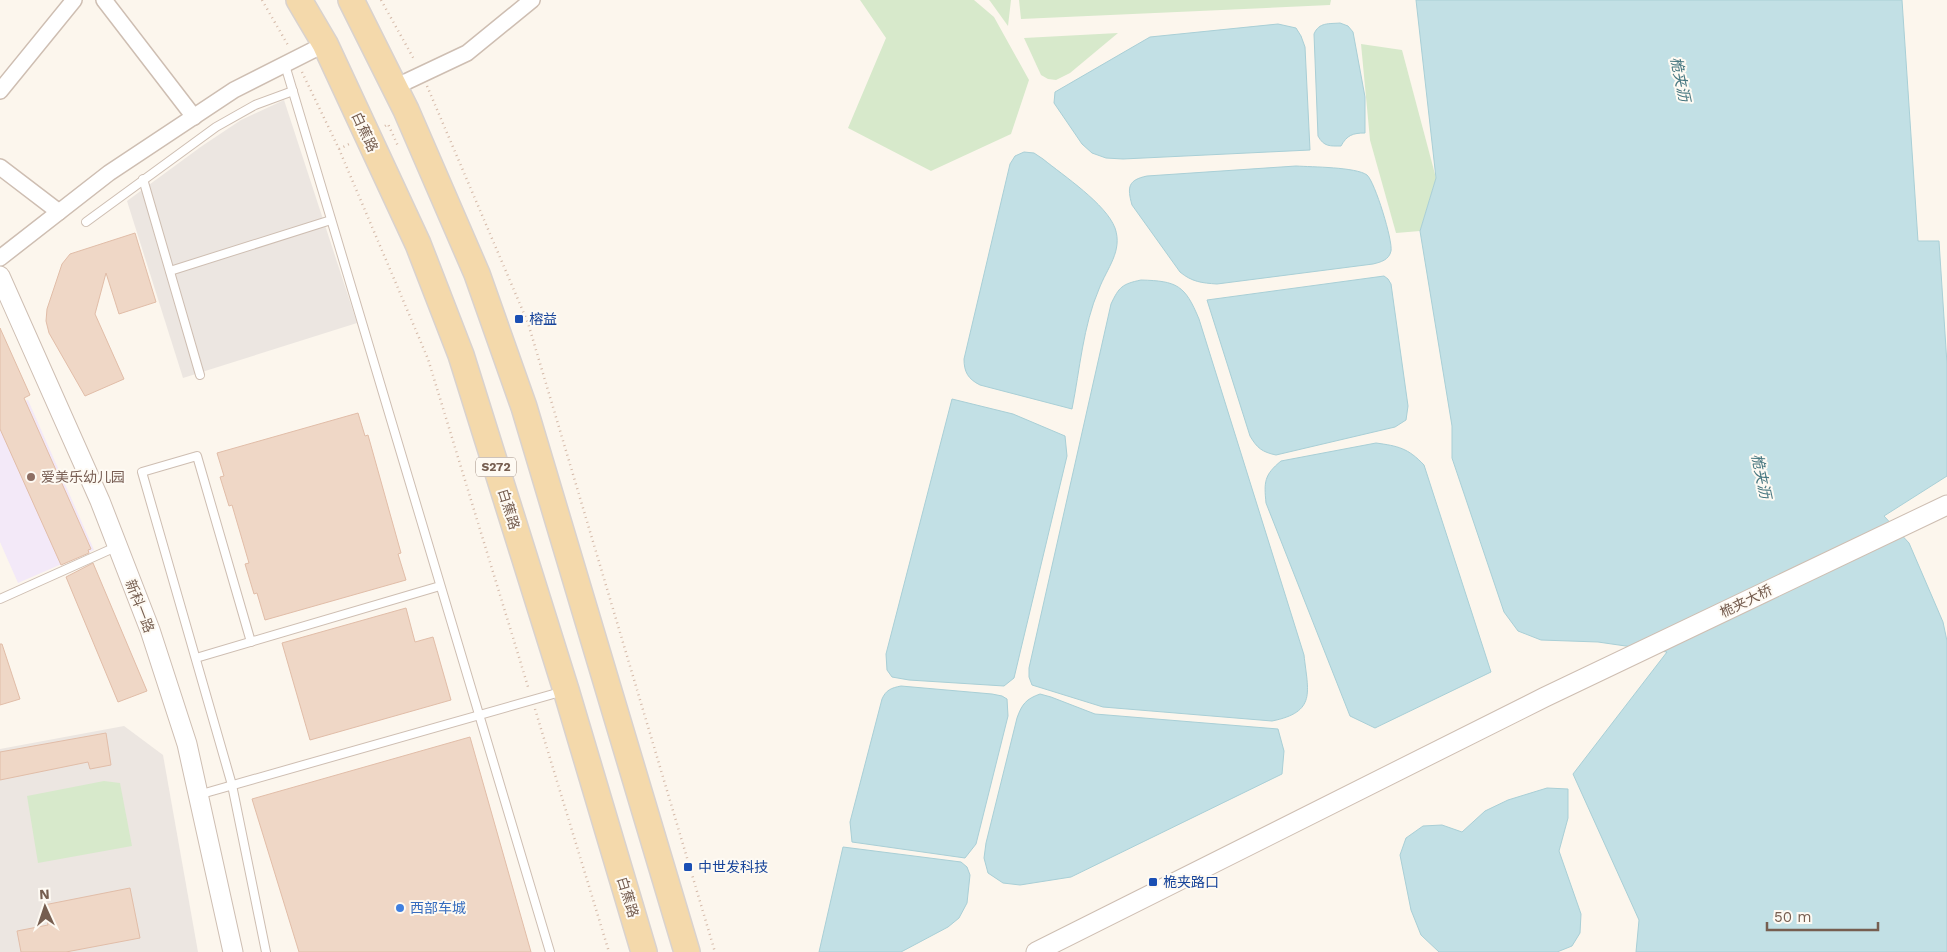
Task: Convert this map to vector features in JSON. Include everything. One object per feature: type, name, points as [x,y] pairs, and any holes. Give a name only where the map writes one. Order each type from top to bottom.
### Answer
[{"type":"main road","name":"白蕉路","points":[[299,0],[324,44],[418,244],[461,355],[566,690],[644,952]]},
{"type":"main road","points":[[351,0],[418,138],[477,274],[524,407],[687,952]]},
{"type":"street","points":[[0,91],[74,0]]},
{"type":"street","points":[[104,0],[194,117]]},
{"type":"street","points":[[395,88],[467,53],[532,0]]},
{"type":"street","points":[[0,258],[109,173],[234,90],[324,44]]},
{"type":"street","points":[[0,167],[59,212]]},
{"type":"street","name":"新科一路","points":[[0,276],[100,501],[150,630],[184,734],[233,952]]},
{"type":"street","name":"桅夹大桥","points":[[1036,952],[1545,697],[1947,505]]},
{"type":"lane","points":[[290,62],[293,91],[550,952]]},
{"type":"lane","points":[[86,222],[235,115],[255,105],[293,91]]},
{"type":"lane","points":[[144,179],[200,375]]},
{"type":"lane","points":[[170,271],[331,220]]},
{"type":"lane","points":[[251,642],[197,456],[142,472],[232,785],[266,952]]},
{"type":"lane","points":[[0,598],[118,546]]},
{"type":"lane","points":[[196,658],[440,586]]},
{"type":"lane","points":[[198,795],[566,690]]},
{"type":"path","points":[[262,0],[290,62],[339,148],[428,358],[609,952]]},
{"type":"path","points":[[339,148],[388,124],[398,146],[418,138]]},
{"type":"shaded area","points":[[284,100],[357,323],[183,378],[127,201],[241,120]]},
{"type":"shaded area","name":"爱美乐幼儿园","points":[[28,400],[94,550],[18,583],[0,542],[0,412]]},
{"type":"shaded area","points":[[124,726],[163,755],[198,952],[0,952],[0,749]]},
{"type":"green space","points":[[860,0],[974,0],[994,17],[1029,80],[1011,134],[931,171],[848,128],[886,38]]},
{"type":"green space","points":[[1011,0],[1008,26],[990,1]]},
{"type":"green space","points":[[1019,0],[1331,0],[1330,5],[1021,19]]},
{"type":"green space","points":[[1118,33],[1070,73],[1056,80],[1048,79],[1041,75],[1024,38]]},
{"type":"green space","points":[[1361,44],[1402,50],[1436,178],[1420,231],[1396,233],[1370,140]]},
{"type":"green space","points":[[104,781],[120,783],[132,846],[38,863],[27,796]]},
{"type":"water","name":"桅夹沥","points":[[1416,0],[1902,0],[1918,241],[1939,241],[1947,364],[1947,476],[1884,516],[1909,543],[1943,622],[1947,641],[1947,952],[1636,952],[1639,920],[1573,774],[1667,652],[1598,642],[1541,640],[1518,631],[1504,612],[1452,458],[1452,426],[1420,231],[1436,178]]},
{"type":"water","points":[[1340,23],[1348,26],[1353,32],[1365,97],[1365,133],[1351,135],[1341,146],[1334,146],[1325,144],[1318,136],[1314,34],[1319,27]]},
{"type":"water","points":[[1278,24],[1296,28],[1305,47],[1310,150],[1123,159],[1106,158],[1092,153],[1082,144],[1054,103],[1055,92],[1150,37]]},
{"type":"water","points":[[1024,152],[1034,153],[1043,159],[1094,200],[1110,219],[1117,236],[1116,252],[1099,289],[1089,318],[1072,409],[980,385],[970,378],[965,368],[964,359],[1010,164],[1015,156]]},
{"type":"water","points":[[1296,166],[1354,170],[1367,175],[1379,199],[1389,236],[1391,251],[1387,259],[1373,264],[1217,284],[1197,281],[1180,272],[1132,205],[1130,199],[1130,185],[1136,180],[1147,176]]},
{"type":"water","points":[[1384,276],[1391,284],[1408,406],[1406,420],[1395,427],[1276,455],[1260,449],[1250,436],[1207,300]]},
{"type":"water","points":[[1141,280],[1163,282],[1178,287],[1189,299],[1199,319],[1304,655],[1307,680],[1306,699],[1303,706],[1297,712],[1286,717],[1272,721],[1103,707],[1032,685],[1029,677],[1029,668],[1111,304],[1122,287]]},
{"type":"water","points":[[952,399],[1013,414],[1065,436],[1067,456],[1014,678],[1004,686],[909,680],[892,677],[887,670],[886,654]]},
{"type":"water","points":[[1376,443],[1391,445],[1408,451],[1424,465],[1491,672],[1375,728],[1350,716],[1266,503],[1265,484],[1268,475],[1281,461]]},
{"type":"water","points":[[901,686],[992,694],[1007,699],[1008,716],[976,844],[965,858],[852,842],[850,822],[882,699],[889,690]]},
{"type":"water","points":[[1040,694],[1095,714],[1278,729],[1284,751],[1282,774],[1071,877],[1020,885],[1003,883],[988,873],[984,858],[986,843],[1017,718],[1025,703]]},
{"type":"water","points":[[1547,788],[1568,789],[1568,818],[1559,851],[1581,914],[1580,933],[1572,946],[1557,952],[1439,952],[1421,935],[1411,910],[1400,855],[1406,838],[1423,826],[1442,825],[1462,832],[1485,811],[1508,800]]},
{"type":"water","points":[[843,847],[961,862],[967,867],[970,875],[967,903],[959,918],[948,927],[901,952],[819,952]]},
{"type":"building","points":[[135,233],[156,302],[119,314],[106,273],[95,314],[124,379],[85,396],[49,333],[46,321],[47,309],[62,264],[70,254]]},
{"type":"building","points":[[0,328],[30,395],[24,398],[91,549],[88,550],[89,553],[61,565],[0,429]]},
{"type":"building","points":[[358,413],[365,436],[368,435],[401,553],[398,554],[406,580],[265,620],[257,593],[254,594],[245,564],[249,563],[232,505],[229,506],[220,477],[224,476],[217,453]]},
{"type":"building","points":[[93,563],[147,691],[118,702],[66,577]]},
{"type":"building","points":[[406,608],[415,642],[433,637],[451,700],[310,740],[282,643]]},
{"type":"building","points":[[0,644],[2,644],[20,699],[0,705]]},
{"type":"building","points":[[106,733],[111,765],[90,769],[88,762],[0,780],[0,752]]},
{"type":"building","points":[[470,737],[531,952],[299,952],[252,799]]},
{"type":"building","points":[[130,888],[140,938],[66,952],[21,952],[17,931],[48,925],[44,905]]},
{"type":"place","name":"榕益","points":[[519,319]]},
{"type":"place","name":"爱美乐幼儿园","points":[[31,477]]},
{"type":"place","name":"中世发科技","points":[[688,867]]},
{"type":"place","name":"桅夹路口","points":[[1153,882]]},
{"type":"place","name":"西部车城","points":[[400,908]]}]
